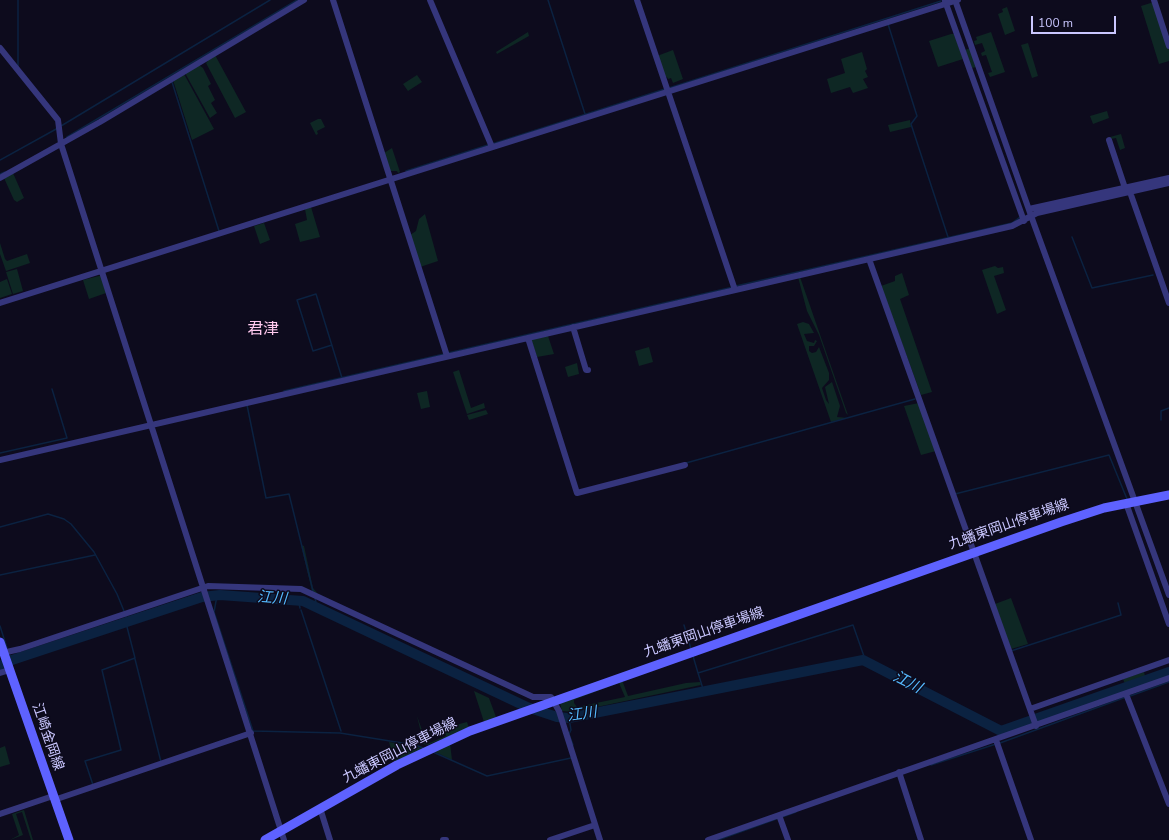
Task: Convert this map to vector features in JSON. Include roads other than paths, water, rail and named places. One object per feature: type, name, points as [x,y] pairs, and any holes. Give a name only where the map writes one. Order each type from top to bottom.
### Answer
[{"type":"main road","name":"九蟠東岡山停車場線","points":[[265,840],[415,756],[470,731],[974,552],[1087,514],[1131,502],[1169,495]]},
{"type":"main road","name":"江崎金岡線","points":[[0,642],[69,840]]},
{"type":"street","points":[[0,178],[61,144],[304,0]]},
{"type":"street","points":[[333,0],[391,177],[446,354]]},
{"type":"street","points":[[430,0],[491,145]]},
{"type":"street","points":[[637,0],[735,288]]},
{"type":"street","points":[[1154,0],[1169,46]]},
{"type":"street","points":[[0,303],[667,89],[951,2]]},
{"type":"street","points":[[951,2],[1025,213],[1131,502],[1169,595]]},
{"type":"street","points":[[951,2],[1025,213]]},
{"type":"street","points":[[0,48],[58,120],[61,144],[284,840]]},
{"type":"street","points":[[1109,140],[1169,303]]},
{"type":"street","points":[[0,460],[446,354],[528,338],[735,288],[1012,226],[1025,213],[1037,213],[1169,178]]},
{"type":"street","points":[[1127,190],[1169,183]]},
{"type":"street","points":[[869,259],[1036,726]]},
{"type":"street","points":[[573,327],[586,370],[588,370]]},
{"type":"street","points":[[528,338],[577,493],[685,465]]},
{"type":"street","points":[[1131,502],[1169,624]]},
{"type":"street","points":[[3,654],[20,650],[220,585],[301,589],[533,697],[551,697],[551,702],[559,711],[600,840]]},
{"type":"street","points":[[1031,710],[1169,660]]},
{"type":"street","points":[[0,672],[9,669]]},
{"type":"street","points":[[708,840],[780,817],[900,774],[997,743],[1036,726],[1127,696],[1169,678]]},
{"type":"street","points":[[1127,696],[1169,804]]},
{"type":"street","points":[[0,814],[54,798],[250,733]]},
{"type":"street","points":[[997,743],[1031,840]]},
{"type":"street","points":[[900,774],[921,840]]},
{"type":"street","points":[[320,808],[330,840]]},
{"type":"street","points":[[780,817],[788,840]]},
{"type":"street","points":[[550,840],[595,826]]},
{"type":"waterway","points":[[18,0],[18,67]]},
{"type":"waterway","points":[[61,126],[270,0]]},
{"type":"waterway","points":[[67,137],[297,0]]},
{"type":"waterway","points":[[548,0],[585,114]]},
{"type":"waterway","points":[[669,88],[941,1]]},
{"type":"waterway","points":[[888,24],[917,116],[911,124],[948,237]]},
{"type":"waterway","points":[[172,82],[219,231]]},
{"type":"waterway","points":[[492,144],[665,89]]},
{"type":"waterway","points":[[0,160],[58,128]]},
{"type":"waterway","points":[[406,171],[488,145]]},
{"type":"waterway","points":[[0,174],[5,172]]},
{"type":"waterway","points":[[736,286],[1012,223],[1020,217]]},
{"type":"waterway","points":[[1072,237],[1092,288],[1153,275]]},
{"type":"waterway","points":[[448,353],[733,287]]},
{"type":"waterway","points":[[332,345],[313,351],[297,300],[316,294],[342,378]]},
{"type":"waterway","points":[[284,391],[444,354]]},
{"type":"waterway","points":[[0,453],[67,438],[52,389]]},
{"type":"waterway","points":[[686,463],[915,399]]},
{"type":"waterway","points":[[247,405],[266,498],[289,494],[313,591]]},
{"type":"waterway","points":[[1161,420],[1161,411],[1169,408]]},
{"type":"waterway","points":[[955,494],[1109,455],[1127,499]]},
{"type":"waterway","points":[[0,527],[48,514],[64,519],[71,524],[94,552],[117,594],[124,611]]},
{"type":"waterway","points":[[0,575],[95,555]]},
{"type":"waterway","name":"江川","points":[[0,666],[12,660],[202,597],[220,595],[303,601],[527,707],[557,717],[569,718],[863,660],[1001,731],[1169,672]]},
{"type":"waterway","points":[[217,596],[214,612],[253,731],[340,733],[415,745],[423,748]]},
{"type":"waterway","points":[[315,598],[317,607]]},
{"type":"waterway","name":"江川","points":[[298,599],[300,608]]},
{"type":"waterway","points":[[1011,651],[1121,615],[1118,603]]},
{"type":"waterway","points":[[301,610],[341,731]]},
{"type":"waterway","name":"江川","points":[[126,617],[127,622]]},
{"type":"waterway","points":[[93,785],[85,761],[121,750],[102,670],[135,658],[126,623]]},
{"type":"waterway","points":[[684,625],[691,649]]},
{"type":"waterway","points":[[704,692],[698,673],[853,625],[866,662]]},
{"type":"waterway","points":[[0,626],[7,648]]},
{"type":"waterway","name":"江川","points":[[10,655],[12,660]]},
{"type":"waterway","points":[[693,656],[698,673]]},
{"type":"waterway","points":[[135,659],[161,762]]},
{"type":"waterway","points":[[1130,696],[1169,682]]},
{"type":"waterway","points":[[1000,743],[1126,697]]},
{"type":"waterway","points":[[569,718],[571,730],[569,734],[573,745]]},
{"type":"waterway","points":[[931,765],[996,744]]},
{"type":"waterway","points":[[433,752],[487,776],[571,758]]},
{"type":"waterway","points":[[782,817],[796,812]]},
{"type":"waterway","points":[[718,840],[779,818]]},
{"type":"district","name":"君津","points":[[263,330]]}]
